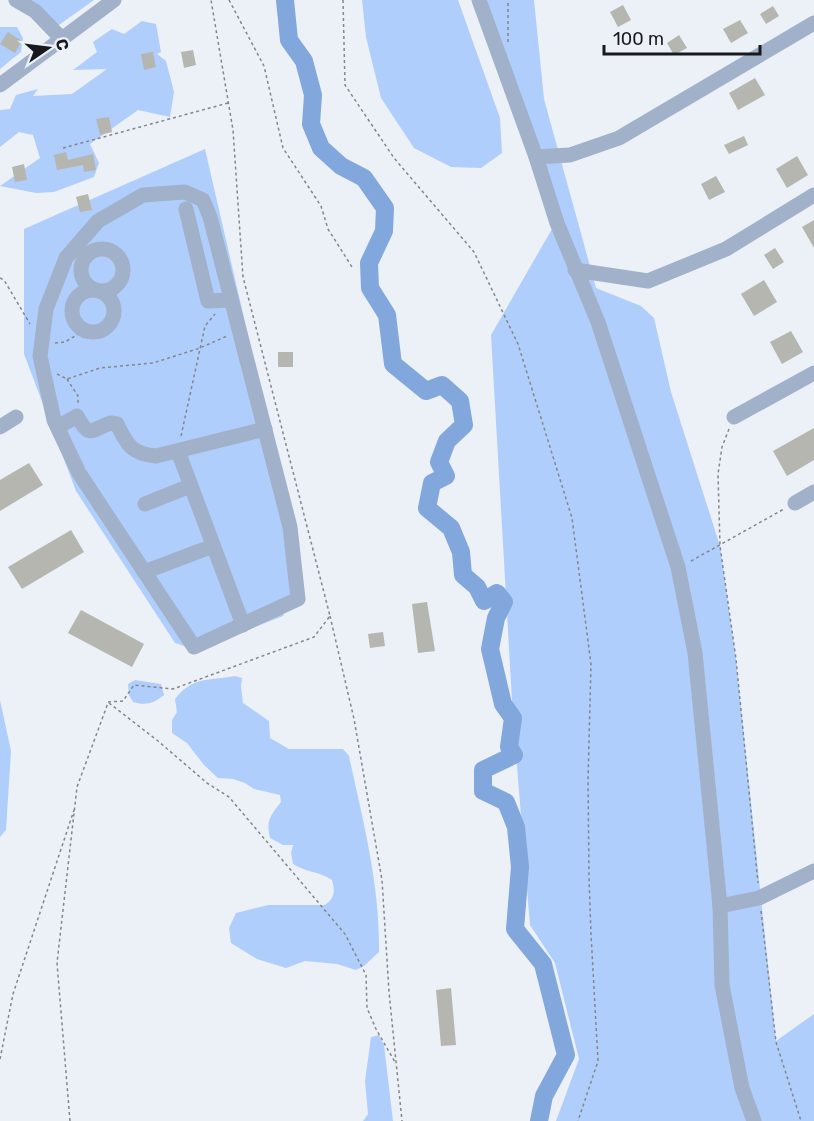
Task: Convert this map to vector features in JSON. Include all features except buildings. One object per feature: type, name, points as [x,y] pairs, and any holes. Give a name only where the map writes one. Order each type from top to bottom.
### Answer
[{"type":"street","points":[[16,0],[35,11],[62,39]]},
{"type":"street","points":[[0,85],[114,0]]},
{"type":"street","points":[[480,0],[536,158],[556,223],[598,322],[678,567],[695,653],[720,906],[722,985],[742,1088],[754,1121]]},
{"type":"street","points":[[536,158],[570,155],[619,138],[814,23]]},
{"type":"street","points":[[185,192],[203,200],[210,217],[231,300],[290,527],[298,599],[194,647],[79,473],[54,420],[40,356],[46,309],[66,258],[98,221],[143,195],[185,192]]},
{"type":"street","points":[[576,270],[648,281],[726,249],[814,195]]},
{"type":"street","points":[[186,209],[208,301],[231,300]]},
{"type":"street","points":[[734,417],[814,373]]},
{"type":"street","points":[[58,427],[77,416],[85,430],[90,432],[104,425],[117,424],[130,447],[141,455],[156,456],[264,429]]},
{"type":"street","points":[[0,427],[16,417]]},
{"type":"street","points":[[178,451],[243,625]]},
{"type":"street","points":[[145,504],[190,486]]},
{"type":"street","points":[[795,503],[814,492]]},
{"type":"street","points":[[144,572],[213,546]]},
{"type":"street","points":[[720,906],[759,898],[814,871]]},
{"type":"path","points":[[229,0],[264,66],[283,148],[321,206],[328,229],[352,267]]},
{"type":"path","points":[[343,0],[345,84],[394,158],[474,252],[518,344],[572,518],[591,664],[588,781],[589,865],[598,1061],[578,1121]]},
{"type":"path","points":[[63,148],[228,103]]},
{"type":"path","points":[[178,451],[205,326],[218,310],[231,300]]},
{"type":"path","points":[[67,379],[100,368],[153,363],[200,348],[239,331]]},
{"type":"path","points":[[43,367],[67,379],[78,396],[77,416]]},
{"type":"path","points":[[734,417],[722,447],[718,474],[720,546],[736,660],[759,898],[776,1042],[801,1121]]},
{"type":"path","points":[[678,567],[795,503]]},
{"type":"path","points":[[330,616],[354,719],[382,880],[388,992],[402,1121]]},
{"type":"path","points":[[108,702],[123,701],[134,685],[173,689]]},
{"type":"path","points":[[108,702],[207,783],[229,798],[345,934],[366,975],[367,1008],[376,1029],[396,1063]]},
{"type":"path","points":[[70,1121],[57,963],[78,787],[108,702]]},
{"type":"path","points":[[0,1059],[13,994],[75,806]]},
{"type":"path","points":[[0,1023],[7,1022]]},
{"type":"shaded area","points":[[26,0],[94,0],[56,27]]},
{"type":"shaded area","points":[[362,0],[458,0],[500,118],[502,153],[481,168],[451,167],[414,148],[381,98],[366,37]]},
{"type":"shaded area","points":[[479,0],[534,0],[544,99],[596,288],[641,306],[654,318],[671,392],[720,546],[736,660],[776,1041],[814,1014],[814,1121],[556,1121],[579,1059],[555,963],[530,925],[513,718],[491,335],[556,222]]},
{"type":"shaded area","points":[[142,21],[156,24],[161,52],[157,54],[166,61],[174,92],[170,117],[138,110],[90,144],[99,163],[94,177],[54,192],[36,193],[0,186],[40,158],[33,135],[19,132],[0,147],[0,110],[10,109],[16,95],[38,89],[33,96],[72,94],[107,69],[73,70],[97,52],[93,42],[112,29],[124,34]]},
{"type":"shaded area","points":[[0,27],[17,27],[23,38],[21,52],[0,69]]},
{"type":"shaded area","points":[[205,149],[278,465],[292,596],[283,616],[196,650],[175,643],[76,491],[24,354],[24,229]]},
{"type":"shaded area","points":[[235,676],[242,678],[243,703],[269,721],[270,738],[289,749],[343,749],[349,756],[370,853],[379,927],[379,952],[356,970],[337,964],[305,961],[286,968],[257,959],[231,943],[229,928],[236,913],[268,905],[325,905],[331,900],[334,891],[332,880],[293,864],[291,853],[293,845],[283,845],[270,838],[268,827],[272,815],[281,802],[280,795],[254,789],[233,779],[218,778],[204,765],[187,743],[172,733],[172,720],[177,712],[175,699],[188,686],[202,681]]},
{"type":"shaded area","points":[[135,680],[161,684],[164,695],[150,703],[133,702],[129,695],[128,684]]},
{"type":"shaded area","points":[[0,700],[11,751],[6,830],[0,837]]},
{"type":"shaded area","points":[[379,1035],[384,1045],[393,1121],[363,1121],[368,1114],[365,1081],[371,1037]]},
{"type":"waterway","points":[[285,0],[289,40],[304,61],[313,95],[311,124],[321,148],[341,166],[364,178],[385,208],[384,231],[369,263],[370,288],[387,315],[393,364],[426,391],[442,385],[460,401],[464,425],[447,441],[439,462],[446,476],[432,483],[427,508],[451,528],[461,552],[463,575],[477,587],[484,601],[497,593],[504,602],[496,618],[490,649],[503,704],[513,718],[509,747],[514,755],[483,770],[483,791],[506,802],[516,827],[520,867],[515,929],[543,964],[566,1055],[544,1096],[539,1121]]}]
